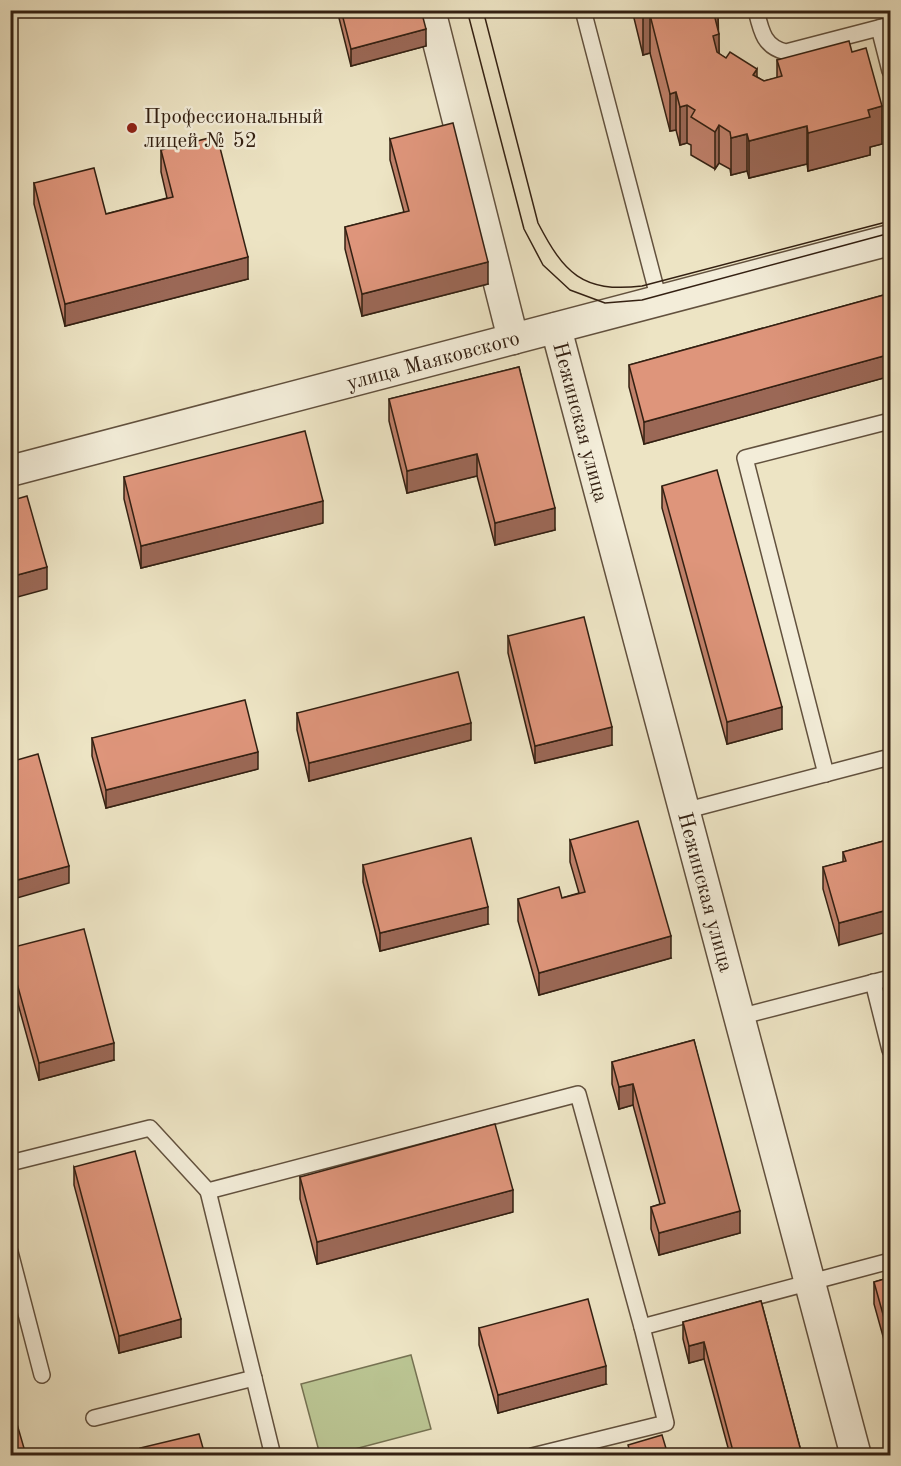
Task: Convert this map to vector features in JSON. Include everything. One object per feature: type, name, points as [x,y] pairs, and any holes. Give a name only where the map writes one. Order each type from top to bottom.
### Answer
[{"type":"street","points":[[430,10],[513,339]]},
{"type":"street","name":"улица Маяковского","points":[[10,471],[891,240]]},
{"type":"street","name":"Нежинская улица","points":[[556,328],[856,1455]]},
{"type":"lane","points":[[583,10],[659,300]]},
{"type":"lane","points":[[756,10],[765,39],[777,50],[786,52],[885,26],[891,71]]},
{"type":"lane","points":[[826,774],[745,458],[891,421]]},
{"type":"lane","points":[[684,811],[891,757]]},
{"type":"lane","points":[[739,1017],[891,978]]},
{"type":"lane","points":[[873,982],[891,1050]]},
{"type":"lane","points":[[208,1191],[578,1094],[666,1423],[532,1455]]},
{"type":"lane","points":[[10,1163],[150,1128],[208,1191],[273,1455]]},
{"type":"lane","points":[[10,1252],[42,1375]]},
{"type":"lane","points":[[642,1327],[891,1261]]},
{"type":"lane","points":[[94,1418],[254,1378]]},
{"type":"green space","points":[[411,1355],[431,1429],[332,1455],[320,1455],[301,1384]]},
{"type":"building","points":[[341,10],[421,10],[426,29],[351,49]]},
{"type":"building","points":[[641,10],[713,10],[719,34],[713,36],[717,52],[726,58],[730,52],[757,69],[753,75],[764,81],[782,76],[777,60],[849,41],[852,52],[866,48],[882,106],[868,110],[870,117],[808,133],[807,126],[749,141],[747,134],[731,138],[730,132],[719,125],[715,132],[691,117],[695,110],[687,105],[680,107],[676,92],[670,94],[650,15],[643,17]]},
{"type":"building","points":[[453,123],[488,262],[362,294],[345,227],[409,211],[390,139]]},
{"type":"building","points":[[217,136],[248,257],[65,304],[34,183],[94,168],[106,214],[173,197],[161,150]]},
{"type":"building","points":[[891,293],[891,354],[644,422],[629,365]]},
{"type":"building","points":[[519,367],[555,508],[495,523],[477,454],[407,471],[389,399]]},
{"type":"building","points":[[305,431],[323,501],[141,546],[124,477]]},
{"type":"building","points":[[717,470],[782,707],[727,722],[662,486]]},
{"type":"building","points":[[27,496],[47,567],[10,577],[10,501]]},
{"type":"building","points":[[584,617],[612,727],[535,746],[508,636]]},
{"type":"building","points":[[458,672],[471,723],[309,763],[297,713]]},
{"type":"building","points":[[245,700],[258,752],[106,790],[92,738]]},
{"type":"building","points":[[38,754],[69,866],[10,882],[10,762]]},
{"type":"building","points":[[638,821],[671,936],[539,973],[518,899],[559,887],[562,898],[585,892],[570,840]]},
{"type":"building","points":[[471,838],[488,907],[380,933],[363,865]]},
{"type":"building","points":[[891,839],[891,909],[839,923],[823,867],[846,861],[843,852]]},
{"type":"building","points":[[84,929],[114,1043],[39,1063],[10,958],[10,948]]},
{"type":"building","points":[[694,1040],[740,1211],[659,1233],[651,1207],[665,1203],[633,1084],[619,1087],[612,1062]]},
{"type":"building","points":[[495,1124],[513,1190],[317,1242],[300,1177]]},
{"type":"building","points":[[135,1151],[181,1319],[119,1336],[74,1167]]},
{"type":"building","points":[[891,1277],[891,1343],[874,1282]]},
{"type":"building","points":[[588,1299],[606,1366],[498,1395],[479,1328]]},
{"type":"building","points":[[761,1301],[802,1455],[734,1455],[704,1342],[689,1346],[683,1322]]},
{"type":"building","points":[[10,1400],[26,1455],[10,1455]]},
{"type":"building","points":[[199,1434],[205,1455],[142,1455],[140,1448]]},
{"type":"building","points":[[662,1435],[668,1455],[631,1455],[628,1445]]},
{"type":"tram line","points":[[467,10],[524,229],[543,265],[570,290],[605,303],[642,300],[890,233]]},
{"type":"tram line","points":[[483,10],[538,223],[557,255],[577,276],[604,286],[642,286],[890,221]]},
{"type":"place","name":"Профессиональный лицей № 52","points":[[132,128]]}]
